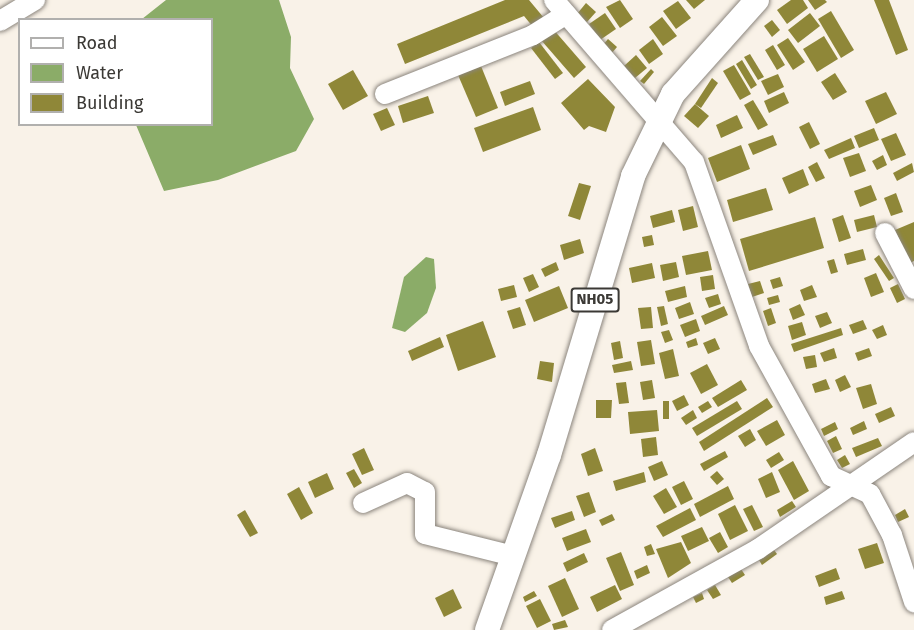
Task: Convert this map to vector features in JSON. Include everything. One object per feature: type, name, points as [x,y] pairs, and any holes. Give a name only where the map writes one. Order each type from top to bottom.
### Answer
[{"type":"main road","name":"NH05","points":[[487,630],[513,556],[633,176],[673,94],[757,0]]},
{"type":"street","points":[[0,21],[35,0]]},
{"type":"street","points":[[386,94],[532,35],[560,7],[694,162],[740,297],[778,383],[831,476],[870,494],[892,535],[914,602]]},
{"type":"street","points":[[885,233],[914,290]]},
{"type":"street","points":[[612,630],[758,549],[850,483],[914,442]]},
{"type":"street","points":[[363,502],[407,483],[425,492],[425,534],[513,556]]},
{"type":"water","points":[[166,0],[279,0],[291,37],[290,68],[314,119],[296,151],[218,180],[164,191],[136,126],[213,126],[213,18],[143,18]]},
{"type":"water","points":[[426,257],[434,259],[436,288],[427,313],[405,332],[392,328],[404,277]]},
{"type":"building","points":[[505,0],[529,0],[544,18],[533,27],[524,16],[405,64],[397,44]]},
{"type":"building","points":[[620,0],[633,19],[620,28],[606,7]]},
{"type":"building","points":[[686,0],[705,0],[694,9]]},
{"type":"building","points":[[791,0],[803,0],[808,8],[787,24],[777,10]]},
{"type":"building","points":[[808,0],[825,0],[827,2],[815,10]]},
{"type":"building","points":[[874,0],[889,0],[908,50],[896,55]]},
{"type":"building","points":[[678,1],[691,18],[676,29],[663,11]]},
{"type":"building","points":[[586,3],[596,12],[587,22],[577,14]]},
{"type":"building","points":[[831,11],[854,50],[841,58],[818,19]]},
{"type":"building","points":[[605,13],[616,29],[600,40],[589,24]]},
{"type":"building","points":[[810,13],[820,26],[798,43],[788,30]]},
{"type":"building","points":[[662,17],[677,36],[663,46],[649,27]]},
{"type":"building","points":[[772,20],[780,30],[772,37],[764,26]]},
{"type":"building","points":[[553,29],[586,67],[574,78],[541,40]]},
{"type":"building","points":[[824,36],[838,59],[817,72],[803,49]]},
{"type":"building","points":[[788,38],[805,62],[793,70],[777,45]]},
{"type":"building","points":[[608,39],[617,47],[611,54],[602,46]]},
{"type":"building","points":[[653,39],[663,54],[649,64],[639,50]]},
{"type":"building","points":[[539,42],[563,73],[555,79],[531,48]]},
{"type":"building","points":[[773,45],[785,65],[777,70],[765,50]]},
{"type":"building","points":[[750,54],[764,77],[758,80],[744,57]]},
{"type":"building","points":[[636,55],[647,68],[635,78],[624,66]]},
{"type":"building","points":[[742,60],[757,85],[751,89],[736,64]]},
{"type":"building","points":[[734,65],[751,94],[740,100],[723,71]]},
{"type":"building","points":[[481,66],[498,108],[476,117],[458,75]]},
{"type":"building","points":[[651,69],[654,72],[644,84],[640,81]]},
{"type":"building","points":[[353,70],[368,96],[343,110],[328,84]]},
{"type":"building","points":[[835,73],[847,92],[833,100],[821,82]]},
{"type":"building","points":[[778,74],[784,87],[768,95],[761,81]]},
{"type":"building","points":[[712,78],[718,83],[701,108],[695,104]]},
{"type":"building","points":[[588,79],[615,107],[606,132],[589,126],[584,130],[561,103]]},
{"type":"building","points":[[530,81],[535,94],[505,106],[500,92]]},
{"type":"building","points":[[784,92],[789,103],[769,113],[764,101]]},
{"type":"building","points":[[886,92],[897,114],[876,124],[865,101]]},
{"type":"building","points":[[428,96],[434,113],[403,123],[398,106]]},
{"type":"building","points":[[753,100],[768,125],[758,130],[744,105]]},
{"type":"building","points":[[695,104],[709,116],[698,128],[684,116]]},
{"type":"building","points":[[533,107],[541,130],[483,152],[474,128]]},
{"type":"building","points":[[387,108],[395,125],[381,131],[373,114]]},
{"type":"building","points":[[737,115],[743,128],[721,138],[716,125]]},
{"type":"building","points":[[809,122],[820,144],[810,149],[799,127]]},
{"type":"building","points":[[874,128],[879,140],[859,148],[854,136]]},
{"type":"building","points":[[896,133],[906,155],[891,161],[881,139]]},
{"type":"building","points":[[773,135],[777,145],[753,155],[748,144]]},
{"type":"building","points":[[851,138],[855,148],[829,159],[824,150]]},
{"type":"building","points":[[741,145],[750,169],[717,182],[708,158]]},
{"type":"building","points":[[859,153],[866,171],[850,177],[843,158]]},
{"type":"building","points":[[883,155],[887,165],[877,170],[872,161]]},
{"type":"building","points":[[817,162],[825,178],[816,182],[808,167]]},
{"type":"building","points":[[912,163],[914,172],[897,181],[893,173]]},
{"type":"building","points":[[803,169],[809,185],[789,194],[782,178]]},
{"type":"building","points":[[579,183],[591,186],[580,220],[568,216]]},
{"type":"building","points":[[871,185],[877,200],[860,207],[854,191]]},
{"type":"building","points":[[766,188],[773,210],[733,222],[727,200]]},
{"type":"building","points":[[896,193],[903,212],[891,216],[884,198]]},
{"type":"building","points":[[693,206],[698,227],[683,231],[678,210]]},
{"type":"building","points":[[672,210],[675,222],[653,228],[650,216]]},
{"type":"building","points":[[843,215],[851,238],[839,242],[832,219]]},
{"type":"building","points":[[874,215],[877,227],[857,232],[854,220]]},
{"type":"building","points":[[815,217],[824,248],[749,271],[740,239]]},
{"type":"building","points":[[914,222],[914,261],[910,263],[895,230]]},
{"type":"building","points":[[652,235],[654,245],[644,247],[642,237]]},
{"type":"building","points":[[580,239],[584,253],[564,260],[560,245]]},
{"type":"building","points":[[863,249],[866,260],[847,265],[844,254]]},
{"type":"building","points":[[708,251],[712,270],[686,275],[682,256]]},
{"type":"building","points":[[879,255],[894,278],[889,281],[874,259]]},
{"type":"building","points":[[834,259],[838,272],[831,274],[827,261]]},
{"type":"building","points":[[556,262],[559,270],[545,277],[541,269]]},
{"type":"building","points":[[676,262],[679,277],[663,281],[660,265]]},
{"type":"building","points":[[652,263],[655,278],[632,283],[629,268]]},
{"type":"building","points":[[876,273],[884,292],[871,297],[864,278]]},
{"type":"building","points":[[533,274],[539,287],[529,292],[523,278]]},
{"type":"building","points":[[713,275],[715,289],[702,291],[700,277]]},
{"type":"building","points":[[780,277],[783,286],[773,289],[770,280]]},
{"type":"building","points":[[760,281],[764,293],[752,297],[748,284]]},
{"type":"building","points":[[898,284],[905,299],[897,303],[890,288]]},
{"type":"building","points":[[514,285],[517,297],[501,301],[498,289]]},
{"type":"building","points":[[812,285],[817,297],[804,301],[800,290]]},
{"type":"building","points":[[559,286],[568,308],[534,322],[525,300]]},
{"type":"building","points":[[685,286],[687,297],[668,302],[665,291]]},
{"type":"building","points":[[718,294],[721,304],[709,308],[705,298]]},
{"type":"building","points":[[778,295],[780,302],[769,305],[767,298]]},
{"type":"building","points":[[690,302],[694,314],[679,319],[675,308]]},
{"type":"building","points":[[800,304],[805,315],[793,320],[789,309]]},
{"type":"building","points":[[664,306],[668,324],[661,326],[657,307]]},
{"type":"building","points":[[724,306],[728,315],[705,325],[701,316]]},
{"type":"building","points":[[520,307],[526,325],[513,329],[507,311]]},
{"type":"building","points":[[651,307],[653,328],[641,329],[638,308]]},
{"type":"building","points":[[771,308],[776,323],[768,326],[763,311]]},
{"type":"building","points":[[827,312],[832,323],[820,328],[815,316]]},
{"type":"building","points":[[696,319],[700,331],[685,337],[680,325]]},
{"type":"building","points":[[863,320],[867,329],[853,334],[849,325]]},
{"type":"building","points":[[483,321],[496,357],[458,371],[446,335]]},
{"type":"building","points":[[802,322],[806,335],[792,340],[788,326]]},
{"type":"building","points":[[883,325],[887,335],[877,339],[872,330]]},
{"type":"building","points":[[841,328],[843,335],[794,352],[791,344]]},
{"type":"building","points":[[669,330],[673,340],[665,343],[661,332]]},
{"type":"building","points":[[440,337],[444,347],[412,361],[408,351]]},
{"type":"building","points":[[696,338],[698,345],[688,348],[686,342]]},
{"type":"building","points":[[715,338],[720,349],[708,354],[703,343]]},
{"type":"building","points":[[651,340],[655,364],[641,366],[637,342]]},
{"type":"building","points":[[620,341],[623,358],[614,360],[611,343]]},
{"type":"building","points":[[834,348],[837,358],[824,362],[820,353]]},
{"type":"building","points":[[869,348],[872,356],[858,361],[855,353]]},
{"type":"building","points":[[673,349],[679,376],[665,379],[659,353]]},
{"type":"building","points":[[815,355],[817,367],[806,369],[803,357]]},
{"type":"building","points":[[540,361],[554,363],[552,382],[537,379]]},
{"type":"building","points":[[631,361],[633,370],[614,373],[612,365]]},
{"type":"building","points":[[707,364],[718,385],[701,394],[690,373]]},
{"type":"building","points":[[845,375],[851,387],[840,392],[835,380]]},
{"type":"building","points":[[826,379],[830,389],[815,393],[812,384]]},
{"type":"building","points":[[652,380],[655,398],[643,400],[640,382]]},
{"type":"building","points":[[741,380],[747,390],[718,407],[712,398]]},
{"type":"building","points":[[626,382],[629,403],[619,404],[616,383]]},
{"type":"building","points":[[871,384],[877,404],[863,409],[856,388]]},
{"type":"building","points":[[684,395],[689,405],[677,411],[672,401]]},
{"type":"building","points":[[767,398],[773,407],[704,451],[699,442]]},
{"type":"building","points":[[596,400],[612,400],[611,418],[596,418]]},
{"type":"building","points":[[663,401],[669,401],[669,419],[663,419]]},
{"type":"building","points":[[708,401],[712,407],[702,413],[698,407]]},
{"type":"building","points":[[737,401],[742,409],[697,436],[692,428]]},
{"type":"building","points":[[891,407],[895,416],[879,423],[875,414]]},
{"type":"building","points":[[657,410],[659,431],[630,434],[628,412]]},
{"type":"building","points":[[693,410],[697,418],[686,425],[681,418]]},
{"type":"building","points":[[777,420],[785,435],[766,446],[757,431]]},
{"type":"building","points":[[864,421],[867,429],[853,435],[850,428]]},
{"type":"building","points":[[835,422],[838,429],[824,436],[821,429]]},
{"type":"building","points":[[750,429],[756,440],[745,447],[738,436]]},
{"type":"building","points":[[836,436],[842,449],[833,453],[827,441]]},
{"type":"building","points":[[656,437],[658,455],[643,457],[641,439]]},
{"type":"building","points":[[878,438],[882,446],[856,457],[852,448]]},
{"type":"building","points":[[364,448],[374,470],[362,475],[352,454]]},
{"type":"building","points":[[595,448],[603,471],[588,476],[581,454]]},
{"type":"building","points":[[725,451],[728,457],[704,471],[700,464]]},
{"type":"building","points":[[779,452],[784,460],[771,468],[766,460]]},
{"type":"building","points":[[845,455],[850,464],[842,468],[837,460]]},
{"type":"building","points":[[662,461],[668,475],[654,481],[648,467]]},
{"type":"building","points":[[793,461],[809,491],[794,500],[778,470]]},
{"type":"building","points":[[354,469],[362,483],[354,488],[346,473]]},
{"type":"building","points":[[717,471],[724,479],[717,485],[710,477]]},
{"type":"building","points":[[644,472],[646,482],[616,491],[613,481]]},
{"type":"building","points":[[772,472],[780,492],[766,498],[758,479]]},
{"type":"building","points":[[327,473],[334,489],[315,498],[308,482]]},
{"type":"building","points":[[684,481],[693,499],[681,505],[672,487]]},
{"type":"building","points":[[728,486],[734,499],[700,517],[694,504]]},
{"type":"building","points":[[299,487],[313,513],[301,520],[287,494]]},
{"type":"building","points":[[666,488],[677,507],[664,514],[653,496]]},
{"type":"building","points":[[589,492],[596,512],[584,517],[576,496]]},
{"type":"building","points":[[792,501],[796,507],[780,517],[777,510]]},
{"type":"building","points":[[735,505],[748,531],[730,540],[718,514]]},
{"type":"building","points":[[752,505],[763,527],[754,531],[743,509]]},
{"type":"building","points":[[690,508],[696,520],[663,537],[656,526]]},
{"type":"building","points":[[905,509],[909,517],[898,522],[895,515]]},
{"type":"building","points":[[245,510],[258,533],[250,537],[237,515]]},
{"type":"building","points":[[572,511],[575,520],[555,528],[551,518]]},
{"type":"building","points":[[612,514],[615,520],[602,526],[599,520]]},
{"type":"building","points":[[702,527],[709,541],[688,551],[681,536]]},
{"type":"building","points":[[586,529],[591,542],[567,551],[562,538]]},
{"type":"building","points":[[720,532],[728,547],[718,553],[709,538]]},
{"type":"building","points":[[681,542],[691,563],[668,578],[656,549]]},
{"type":"building","points":[[877,543],[884,563],[865,569],[858,549]]},
{"type":"building","points":[[651,544],[655,554],[647,556],[644,547]]},
{"type":"building","points":[[774,550],[777,554],[762,565],[759,560]]},
{"type":"building","points":[[621,552],[634,585],[620,591],[606,558]]},
{"type":"building","points":[[584,553],[588,562],[567,572],[563,563]]},
{"type":"building","points":[[647,565],[650,573],[637,579],[634,571]]},
{"type":"building","points":[[836,568],[840,579],[819,587],[815,576]]},
{"type":"building","points":[[741,569],[745,575],[732,583],[728,577]]},
{"type":"building","points":[[565,578],[579,609],[562,617],[548,586]]},
{"type":"building","points":[[615,585],[622,599],[597,612],[590,597]]},
{"type":"building","points":[[715,585],[721,595],[713,599],[707,590]]},
{"type":"building","points":[[453,589],[462,608],[444,617],[435,598]]},
{"type":"building","points":[[534,591],[537,596],[525,602],[523,597]]},
{"type":"building","points":[[842,591],[845,599],[826,605],[824,597]]},
{"type":"building","points":[[702,593],[704,599],[696,603],[693,597]]},
{"type":"building","points":[[540,599],[551,621],[537,628],[526,606]]},
{"type":"building","points":[[565,620],[568,627],[554,630],[552,624]]}]
